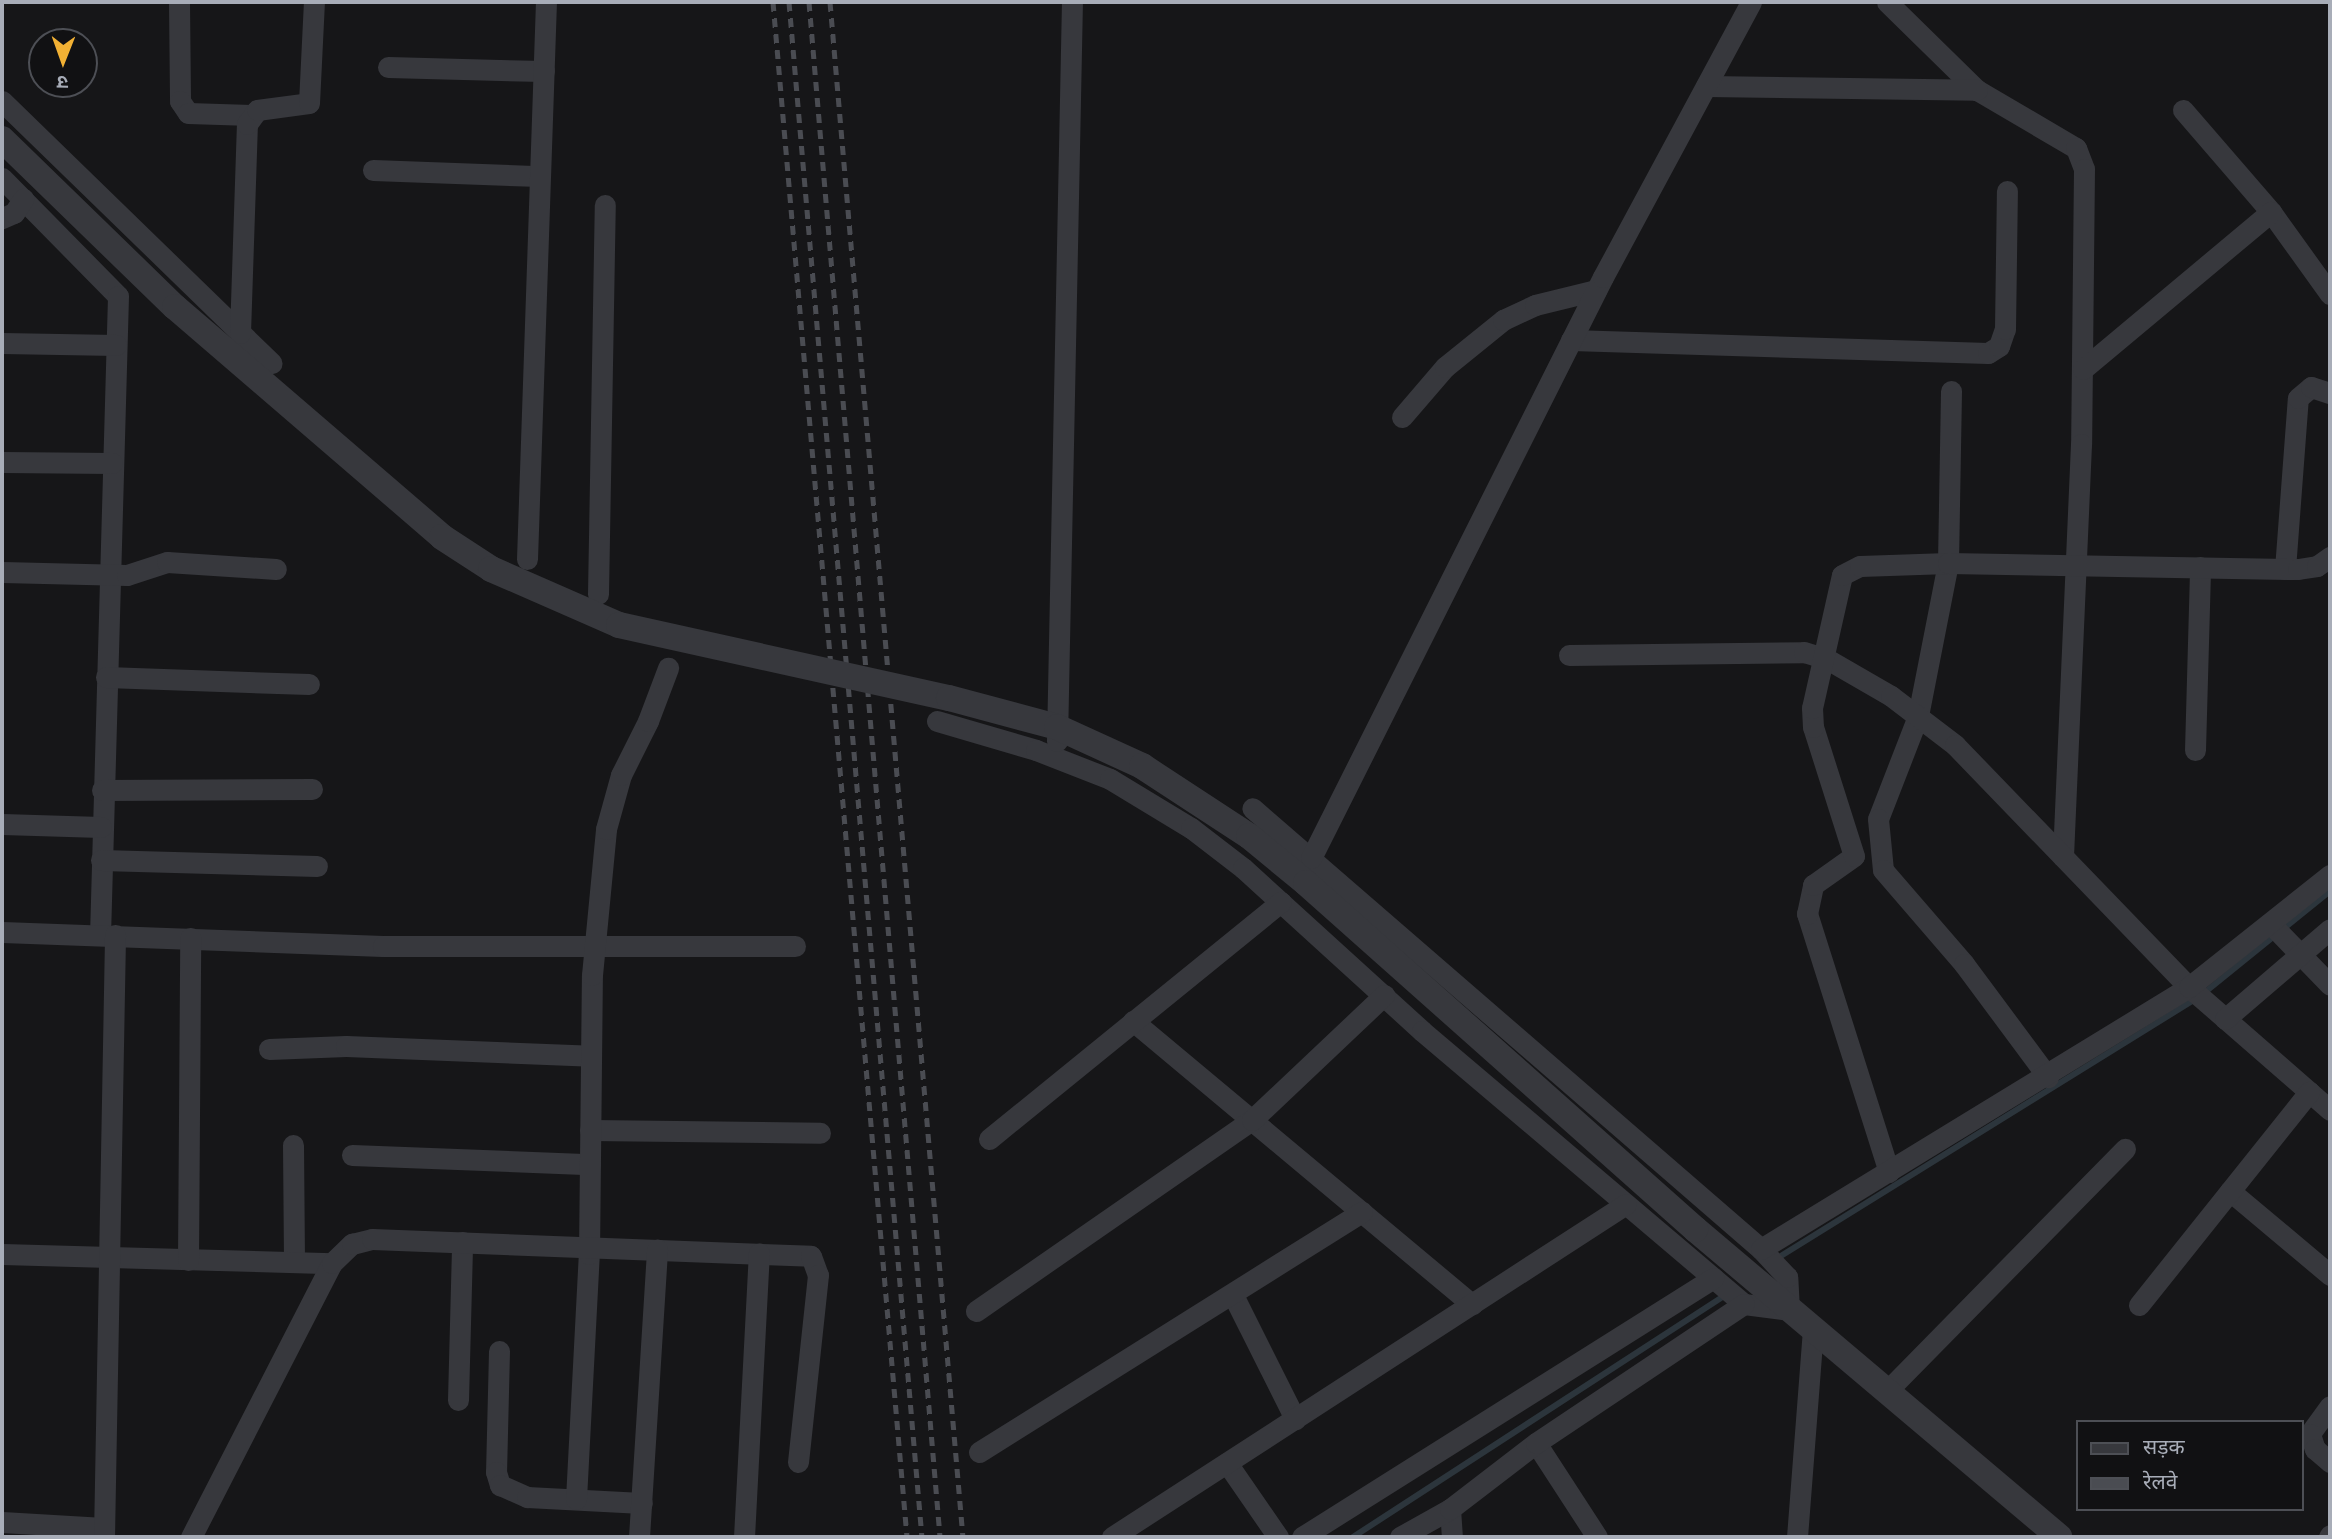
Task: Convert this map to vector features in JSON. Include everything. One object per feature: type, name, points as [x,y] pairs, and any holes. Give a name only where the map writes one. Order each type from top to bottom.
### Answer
[{"type":"street","points":[[179,2],[180,102],[188,113],[251,115]]},
{"type":"street","points":[[240,333],[246,137],[251,115],[257,110],[309,103],[314,2]]},
{"type":"street","points":[[527,559],[547,2]]},
{"type":"street","points":[[1057,758],[1072,2]]},
{"type":"street","points":[[1311,858],[1596,290],[1751,2]]},
{"type":"street","points":[[1887,2],[1977,90],[2064,138],[2081,157],[2087,186],[2083,369],[2063,856]]},
{"type":"street","points":[[388,66],[544,71]]},
{"type":"street","points":[[1706,86],[1977,90]]},
{"type":"street","points":[[2,102],[271,363]]},
{"type":"street","points":[[2183,110],[2271,212],[2330,294]]},
{"type":"street","points":[[2,139],[174,307],[346,458],[452,543],[491,569],[619,625],[1044,724],[1142,766],[1249,836],[1306,883],[1695,1229],[2059,1537]]},
{"type":"street","points":[[373,170],[540,176]]},
{"type":"street","points":[[2,178],[118,296],[101,827],[101,860],[108,935],[110,1259],[104,1532],[2,1522]]},
{"type":"street","points":[[1571,340],[1988,353],[1999,346],[2005,329],[2007,191]]},
{"type":"street","points":[[2,218],[14,212],[23,200]]},
{"type":"street","points":[[598,593],[605,205]]},
{"type":"street","points":[[2083,369],[2271,212]]},
{"type":"street","points":[[1402,417],[1445,367],[1503,320],[1535,304],[1596,290]]},
{"type":"street","points":[[2,343],[116,345]]},
{"type":"street","points":[[2285,569],[2298,398],[2311,387],[2330,393]]},
{"type":"street","points":[[1951,391],[1948,563],[1918,716],[1878,819],[1883,870],[1956,954],[2048,1077]]},
{"type":"street","points":[[2,462],[112,463]]},
{"type":"street","points":[[1889,1172],[1808,928],[1807,895],[1813,885],[1849,863],[1854,847],[1812,727],[1812,708],[1827,659],[1838,583],[1849,569],[1948,563],[2285,569],[2317,566],[2330,558]]},
{"type":"street","points":[[2,572],[137,574],[167,562],[276,569]]},
{"type":"street","points":[[2195,750],[2200,568]]},
{"type":"street","points":[[1569,655],[1780,651],[1827,659],[1918,716],[1955,745],[2192,989],[2330,1110]]},
{"type":"street","points":[[576,1499],[589,1247],[595,949],[606,830],[621,775],[648,722],[668,668]]},
{"type":"street","points":[[106,677],[309,684]]},
{"type":"street","points":[[937,721],[1057,758],[1110,779],[1191,828],[1281,902],[1384,995],[1729,1292],[1789,1310]]},
{"type":"street","points":[[102,790],[312,789]]},
{"type":"street","points":[[1252,808],[1769,1257],[1787,1277],[1789,1310]]},
{"type":"street","points":[[2,824],[101,827]]},
{"type":"street","points":[[101,860],[317,866]]},
{"type":"street","points":[[2218,1013],[2330,875]]},
{"type":"street","points":[[989,1139],[1281,902]]},
{"type":"street","points":[[1769,1257],[1889,1172],[2192,989],[2283,936],[2330,929]]},
{"type":"street","points":[[2,932],[595,949],[795,946]]},
{"type":"street","points":[[2283,936],[2330,985]]},
{"type":"street","points":[[188,1260],[190,938]]},
{"type":"street","points":[[976,1311],[1252,1120],[1384,995]]},
{"type":"street","points":[[1133,1021],[1472,1304]]},
{"type":"street","points":[[269,1049],[346,1046],[591,1056]]},
{"type":"street","points":[[2139,1305],[2309,1092]]},
{"type":"street","points":[[590,1130],[820,1132]]},
{"type":"street","points":[[293,1145],[294,1262]]},
{"type":"street","points":[[1886,1392],[2125,1149]]},
{"type":"street","points":[[352,1155],[590,1164]]},
{"type":"street","points":[[2230,1191],[2330,1275]]},
{"type":"street","points":[[1112,1537],[1626,1204]]},
{"type":"street","points":[[979,1452],[1362,1212]]},
{"type":"street","points":[[191,1537],[332,1263],[352,1244],[372,1239],[803,1253],[811,1256],[817,1268],[798,1462]]},
{"type":"street","points":[[458,1400],[462,1242]]},
{"type":"street","points":[[639,1537],[657,1250]]},
{"type":"street","points":[[744,1537],[759,1253]]},
{"type":"street","points":[[2,1254],[332,1263]]},
{"type":"street","points":[[1401,1537],[1450,1509],[1729,1292]]},
{"type":"street","points":[[1301,1537],[1729,1292]]},
{"type":"street","points":[[1233,1295],[1295,1419]]},
{"type":"street","points":[[1797,1537],[1813,1331]]},
{"type":"street","points":[[499,1350],[500,1485],[527,1497],[642,1503]]},
{"type":"street","points":[[2330,1406],[2310,1434],[2315,1449],[2330,1462]]},
{"type":"street","points":[[1536,1443],[1597,1537]]},
{"type":"street","points":[[1227,1463],[1278,1537]]},
{"type":"street","points":[[1450,1509],[1452,1537]]},
{"type":"waterway","points":[[2204,993],[2330,891]]},
{"type":"waterway","points":[[1776,1259],[2195,999]]},
{"type":"waterway","points":[[1353,1537],[1727,1294]]},
{"type":"railway","points":[[773,2],[907,1537]]},
{"type":"railway","points":[[789,2],[922,1537]]},
{"type":"railway","points":[[809,2],[940,1537]]},
{"type":"railway","points":[[830,2],[963,1537]]}]
